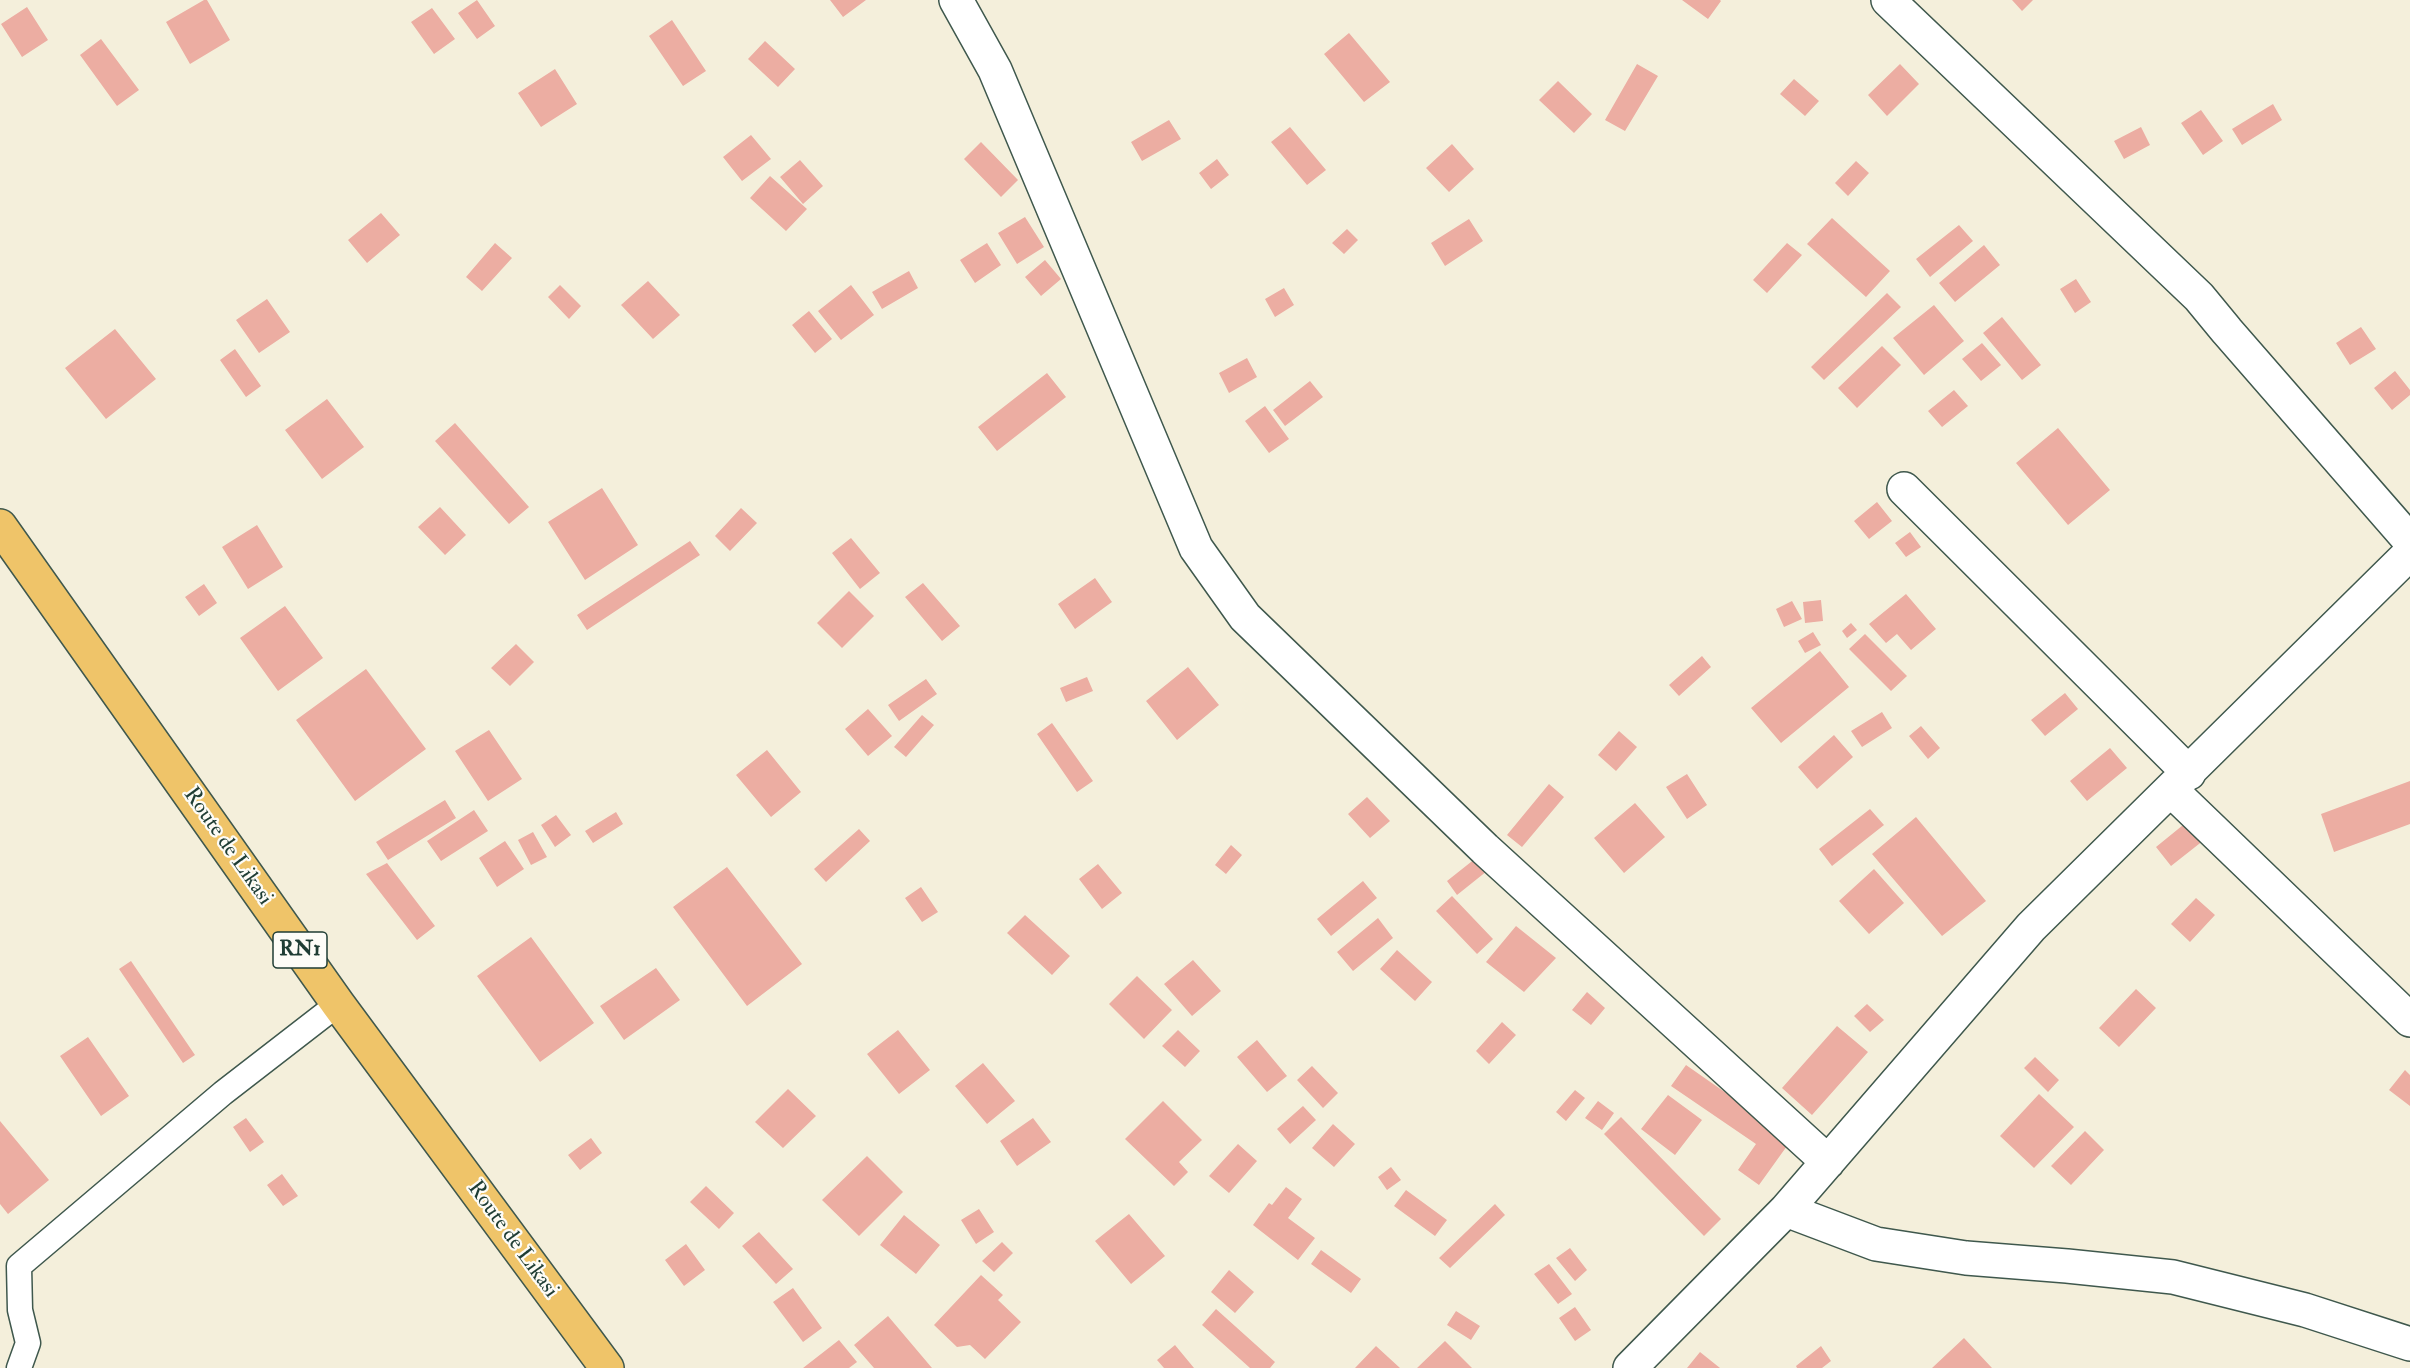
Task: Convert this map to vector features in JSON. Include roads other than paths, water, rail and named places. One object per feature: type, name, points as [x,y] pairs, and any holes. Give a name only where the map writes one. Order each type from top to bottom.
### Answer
[{"type":"highway","name":"Route de Likasi","points":[[0,526],[338,1004],[607,1368]]},
{"type":"street","points":[[956,0],[995,70],[1196,548],[1245,617],[1485,849],[1828,1162]]},
{"type":"street","points":[[1888,0],[2199,297],[2410,541]]},
{"type":"street","points":[[1904,489],[2410,1020]]},
{"type":"street","points":[[1630,1368],[1786,1210],[2031,927],[2410,553]]},
{"type":"street","points":[[1786,1210],[1876,1244],[1966,1258],[2173,1277],[2305,1310],[2410,1344]]},
{"type":"lane","points":[[19,1368],[28,1343],[20,1310],[19,1266],[223,1093],[338,1004]]}]
